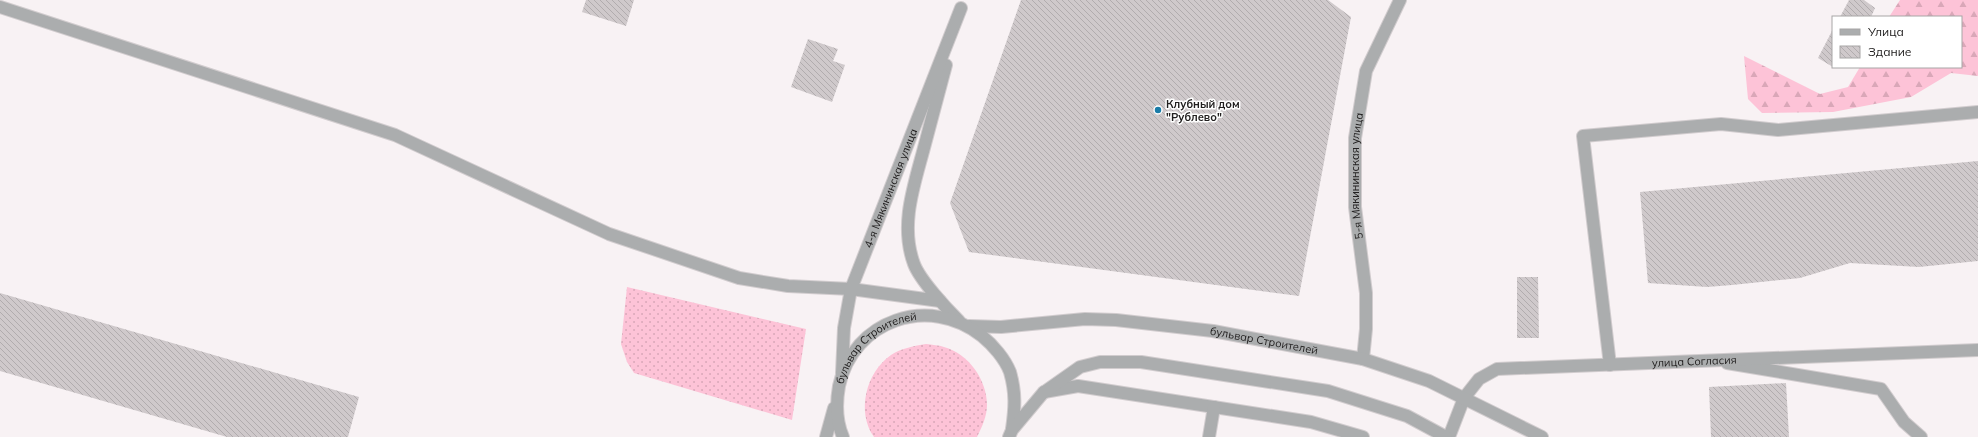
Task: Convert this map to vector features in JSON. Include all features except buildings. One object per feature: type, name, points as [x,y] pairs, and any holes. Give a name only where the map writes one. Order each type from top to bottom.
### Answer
[{"type":"street","name":"5-я Мякининская улица","points":[[1363,359],[1366,329],[1366,293],[1355,207],[1355,138],[1366,71],[1400,0]]},
{"type":"street","name":"4-я Мякининская улица","points":[[842,373],[844,328],[851,289],[962,4]]},
{"type":"street","name":"4-я Мякининская улица","points":[[962,4],[912,193],[908,220],[909,244],[914,265],[940,301],[964,324]]},
{"type":"street","points":[[0,8],[395,135],[608,234],[732,276],[788,286],[851,289],[940,301]]},
{"type":"street","points":[[1610,365],[1583,136],[1721,124],[1778,130],[1978,112]]},
{"type":"street","name":"бульвар Строителей","points":[[843,437],[839,429],[836,401],[842,373],[853,352],[870,335],[889,323],[912,316],[935,316],[964,324],[1001,328],[1086,320],[1116,320],[1213,331],[1363,359],[1429,381],[1542,437]]},
{"type":"street","name":"бульвар Строителей","points":[[964,324],[993,345],[1009,370],[1016,400],[1011,433]]},
{"type":"street","name":"улица Согласия","points":[[1449,437],[1464,398],[1480,379],[1497,369],[1978,350]]},
{"type":"street","points":[[1720,361],[1880,389],[1904,422],[1921,437]]},
{"type":"street","name":"бульвар Строителей","points":[[1011,433],[1043,393],[1080,368],[1100,362],[1141,362],[1196,369],[1328,391],[1407,416],[1446,437]]},
{"type":"street","points":[[1043,393],[1078,386],[1312,422],[1363,437]]},
{"type":"street","points":[[826,437],[836,401]]},
{"type":"street","points":[[1209,437],[1214,407]]},
{"type":"green space","points":[[1900,0],[1978,0],[1978,76],[1951,73],[1911,97],[1833,112],[1762,113],[1748,99],[1744,56],[1820,94],[1848,87],[1859,68],[1962,68],[1962,16],[1890,16]]},
{"type":"green space","points":[[627,287],[806,329],[792,420],[634,373],[627,362],[621,344]]},
{"type":"green space","points":[[926,344],[942,346],[953,350],[969,362],[980,378],[984,386],[987,409],[977,437],[874,437],[869,427],[865,405],[866,393],[875,371],[882,362],[891,355],[908,348]]},
{"type":"place","name":"Клубный дом \"Рублево\"","points":[[1158,110]]}]
